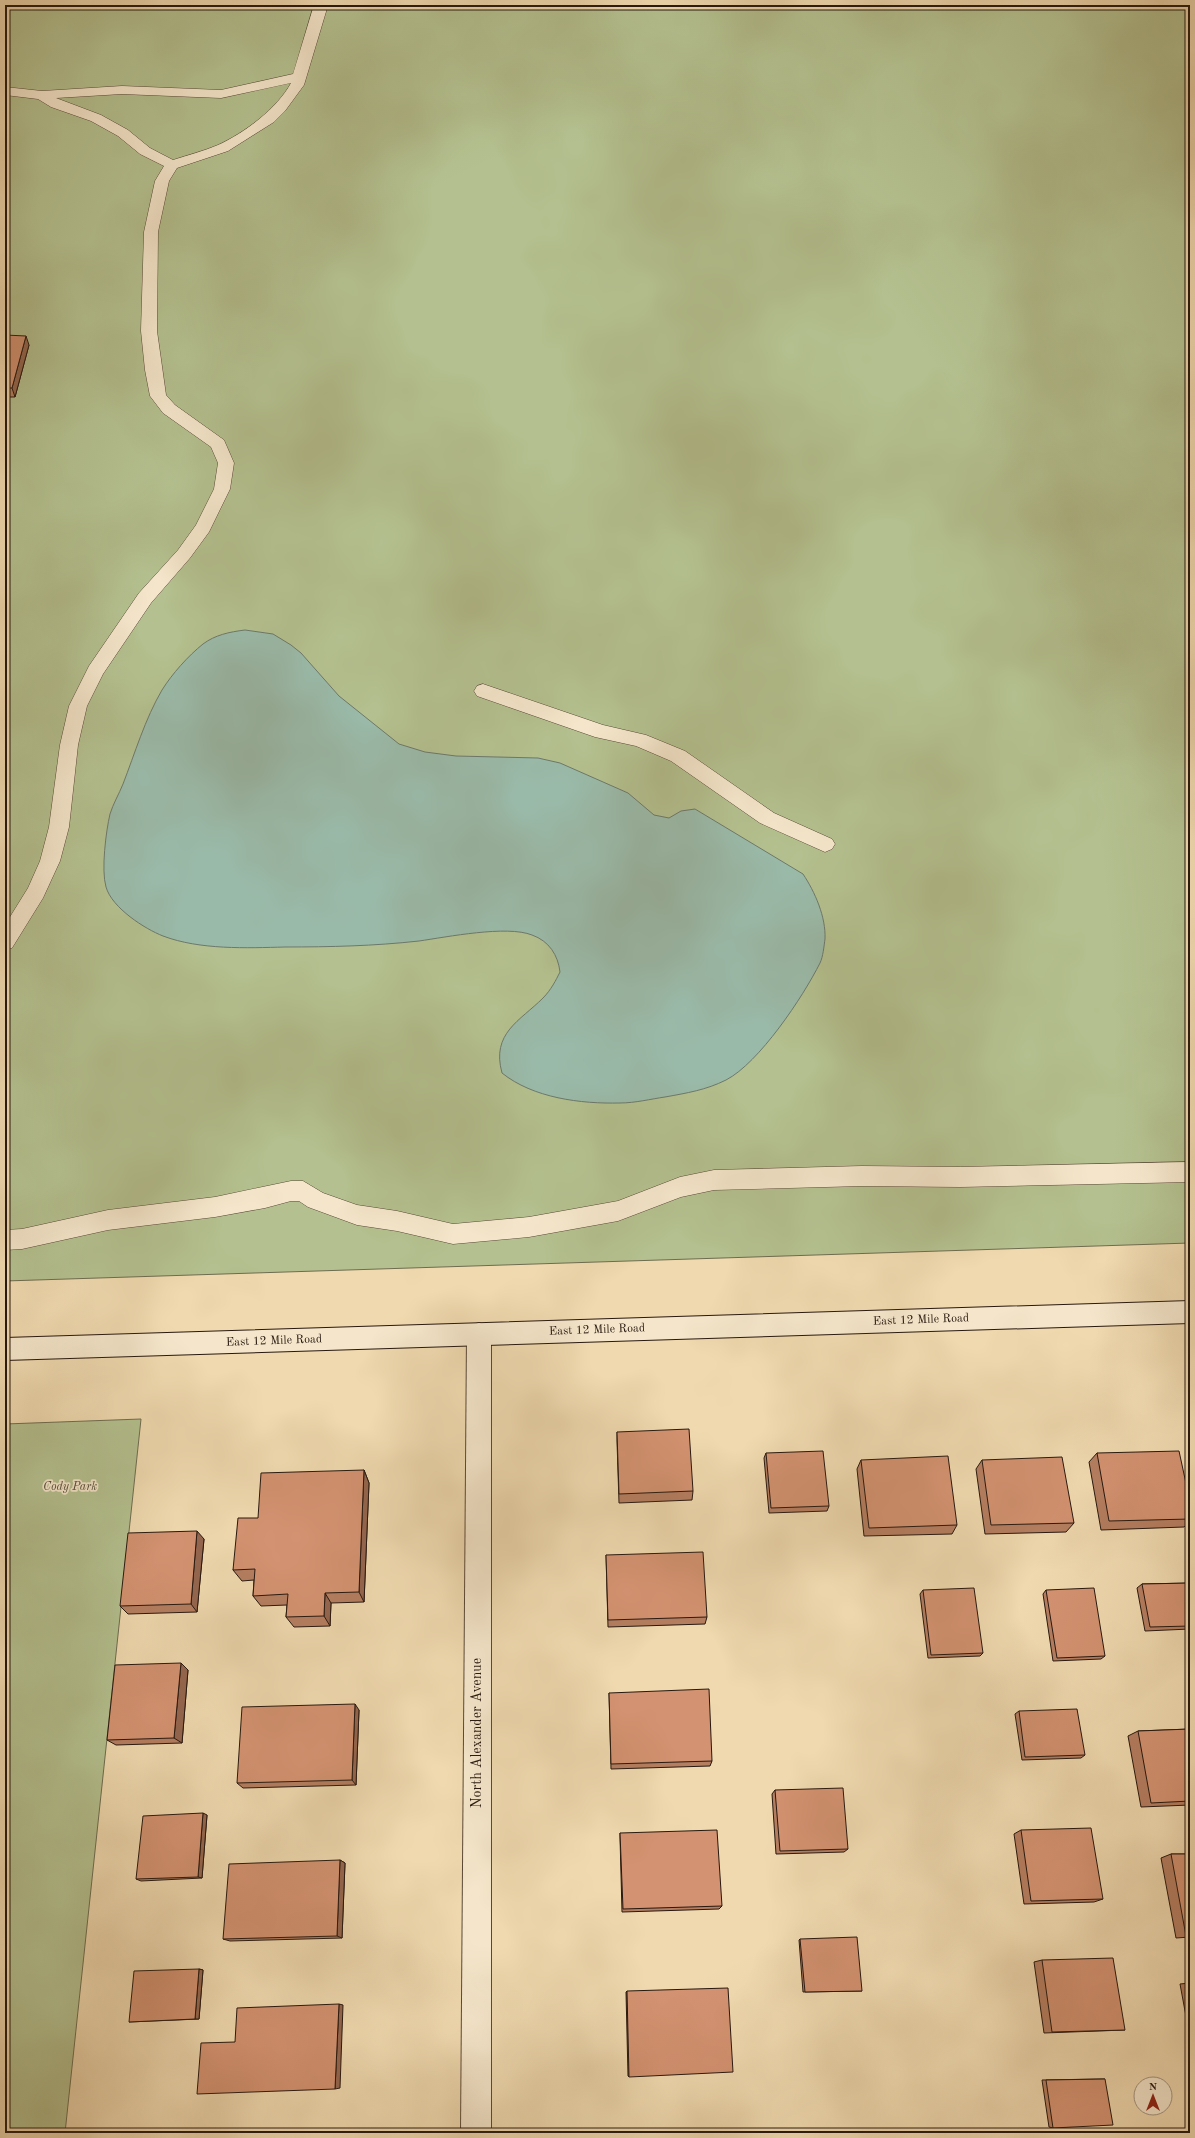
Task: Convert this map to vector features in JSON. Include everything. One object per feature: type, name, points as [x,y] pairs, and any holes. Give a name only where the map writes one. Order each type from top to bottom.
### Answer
[{"type":"main road","name":"East 12 Mile Road","points":[[5,1349],[1190,1312]]},
{"type":"main road","name":"North Alexander Avenue","points":[[476,2133],[479,1334]]},
{"type":"lane","points":[[5,942],[36,892],[50,861],[59,827],[69,745],[78,706],[95,671],[144,598],[184,554],[203,528],[222,489],[226,463],[218,444],[169,409],[158,396],[153,370],[149,332],[151,232],[162,181],[172,165],[223,148],[269,119],[297,85],[321,5]]},
{"type":"lane","points":[[5,91],[42,95],[67,92],[122,90],[221,94],[264,86],[299,77]]},
{"type":"lane","points":[[42,95],[56,104],[96,118],[123,133],[145,151],[172,165]]},
{"type":"lane","points":[[483,691],[602,732],[639,740],[678,756],[767,818],[824,844]]},
{"type":"lane","points":[[5,1240],[22,1239],[108,1220],[215,1207],[265,1198],[291,1191],[303,1191],[316,1200],[357,1215],[397,1221],[453,1234],[529,1227],[618,1211],[680,1187],[714,1180],[862,1176],[960,1178],[1190,1172]]},
{"type":"green space","points":[[5,5],[1190,5],[1190,1243],[5,1281]]},
{"type":"green space","name":"Cody Park","points":[[141,1419],[65,2133],[5,2133],[5,1424]]},
{"type":"shaded area","points":[[245,630],[273,634],[291,645],[301,653],[339,696],[399,744],[425,752],[456,756],[538,758],[560,763],[628,793],[654,815],[669,818],[681,811],[695,809],[803,874],[812,889],[822,914],[825,931],[824,948],[821,961],[803,993],[779,1028],[766,1044],[739,1071],[726,1080],[711,1086],[696,1091],[643,1101],[605,1103],[574,1101],[543,1094],[514,1082],[502,1073],[500,1059],[504,1038],[517,1021],[546,995],[560,972],[552,949],[543,941],[532,935],[521,932],[493,931],[402,943],[369,945],[255,948],[224,947],[177,941],[156,933],[130,917],[115,903],[109,895],[106,887],[104,871],[105,850],[110,814],[123,784],[145,724],[166,684],[192,654],[212,638]]},
{"type":"building","points":[[5,335],[26,336],[12,388],[5,388]]},
{"type":"building","points":[[689,1429],[693,1491],[619,1494],[617,1432]]},
{"type":"building","points":[[823,1451],[829,1506],[771,1508],[766,1453]]},
{"type":"building","points":[[1179,1451],[1190,1502],[1190,1519],[1109,1521],[1097,1453]]},
{"type":"building","points":[[948,1456],[957,1525],[869,1528],[861,1460]]},
{"type":"building","points":[[1062,1457],[1074,1523],[991,1525],[982,1460]]},
{"type":"building","points":[[364,1470],[359,1592],[325,1593],[324,1616],[286,1617],[288,1594],[253,1596],[255,1569],[233,1570],[238,1518],[258,1518],[261,1473]]},
{"type":"building","points":[[197,1531],[191,1604],[120,1606],[128,1533]]},
{"type":"building","points":[[703,1552],[707,1617],[608,1620],[606,1555]]},
{"type":"building","points":[[1190,1583],[1190,1626],[1150,1627],[1142,1584]]},
{"type":"building","points":[[974,1588],[983,1653],[931,1655],[923,1590]]},
{"type":"building","points":[[1094,1588],[1105,1656],[1057,1658],[1046,1590]]},
{"type":"building","points":[[181,1663],[174,1738],[107,1740],[115,1665]]},
{"type":"building","points":[[709,1689],[712,1761],[611,1764],[609,1693]]},
{"type":"building","points":[[355,1704],[352,1780],[237,1783],[242,1707]]},
{"type":"building","points":[[1077,1709],[1085,1755],[1025,1757],[1019,1711]]},
{"type":"building","points":[[1190,1729],[1190,1801],[1151,1803],[1138,1731]]},
{"type":"building","points":[[843,1788],[848,1849],[780,1851],[775,1790]]},
{"type":"building","points":[[203,1813],[198,1877],[136,1879],[143,1816]]},
{"type":"building","points":[[1091,1828],[1103,1899],[1031,1901],[1021,1830]]},
{"type":"building","points":[[717,1830],[722,1906],[623,1909],[620,1833]]},
{"type":"building","points":[[1171,1854],[1190,1854],[1190,1936],[1186,1936]]},
{"type":"building","points":[[340,1860],[337,1936],[223,1939],[229,1864]]},
{"type":"building","points":[[857,1937],[862,1991],[805,1992],[800,1939]]},
{"type":"building","points":[[1113,1958],[1125,2030],[1052,2032],[1042,1960]]},
{"type":"building","points":[[199,1969],[195,2019],[129,2022],[134,1971]]},
{"type":"building","points":[[728,1988],[733,2072],[629,2077],[627,1991]]},
{"type":"building","points":[[339,2004],[335,2089],[197,2094],[201,2043],[235,2042],[237,2008]]},
{"type":"building","points":[[1105,2079],[1113,2125],[1053,2128],[1046,2080]]}]
